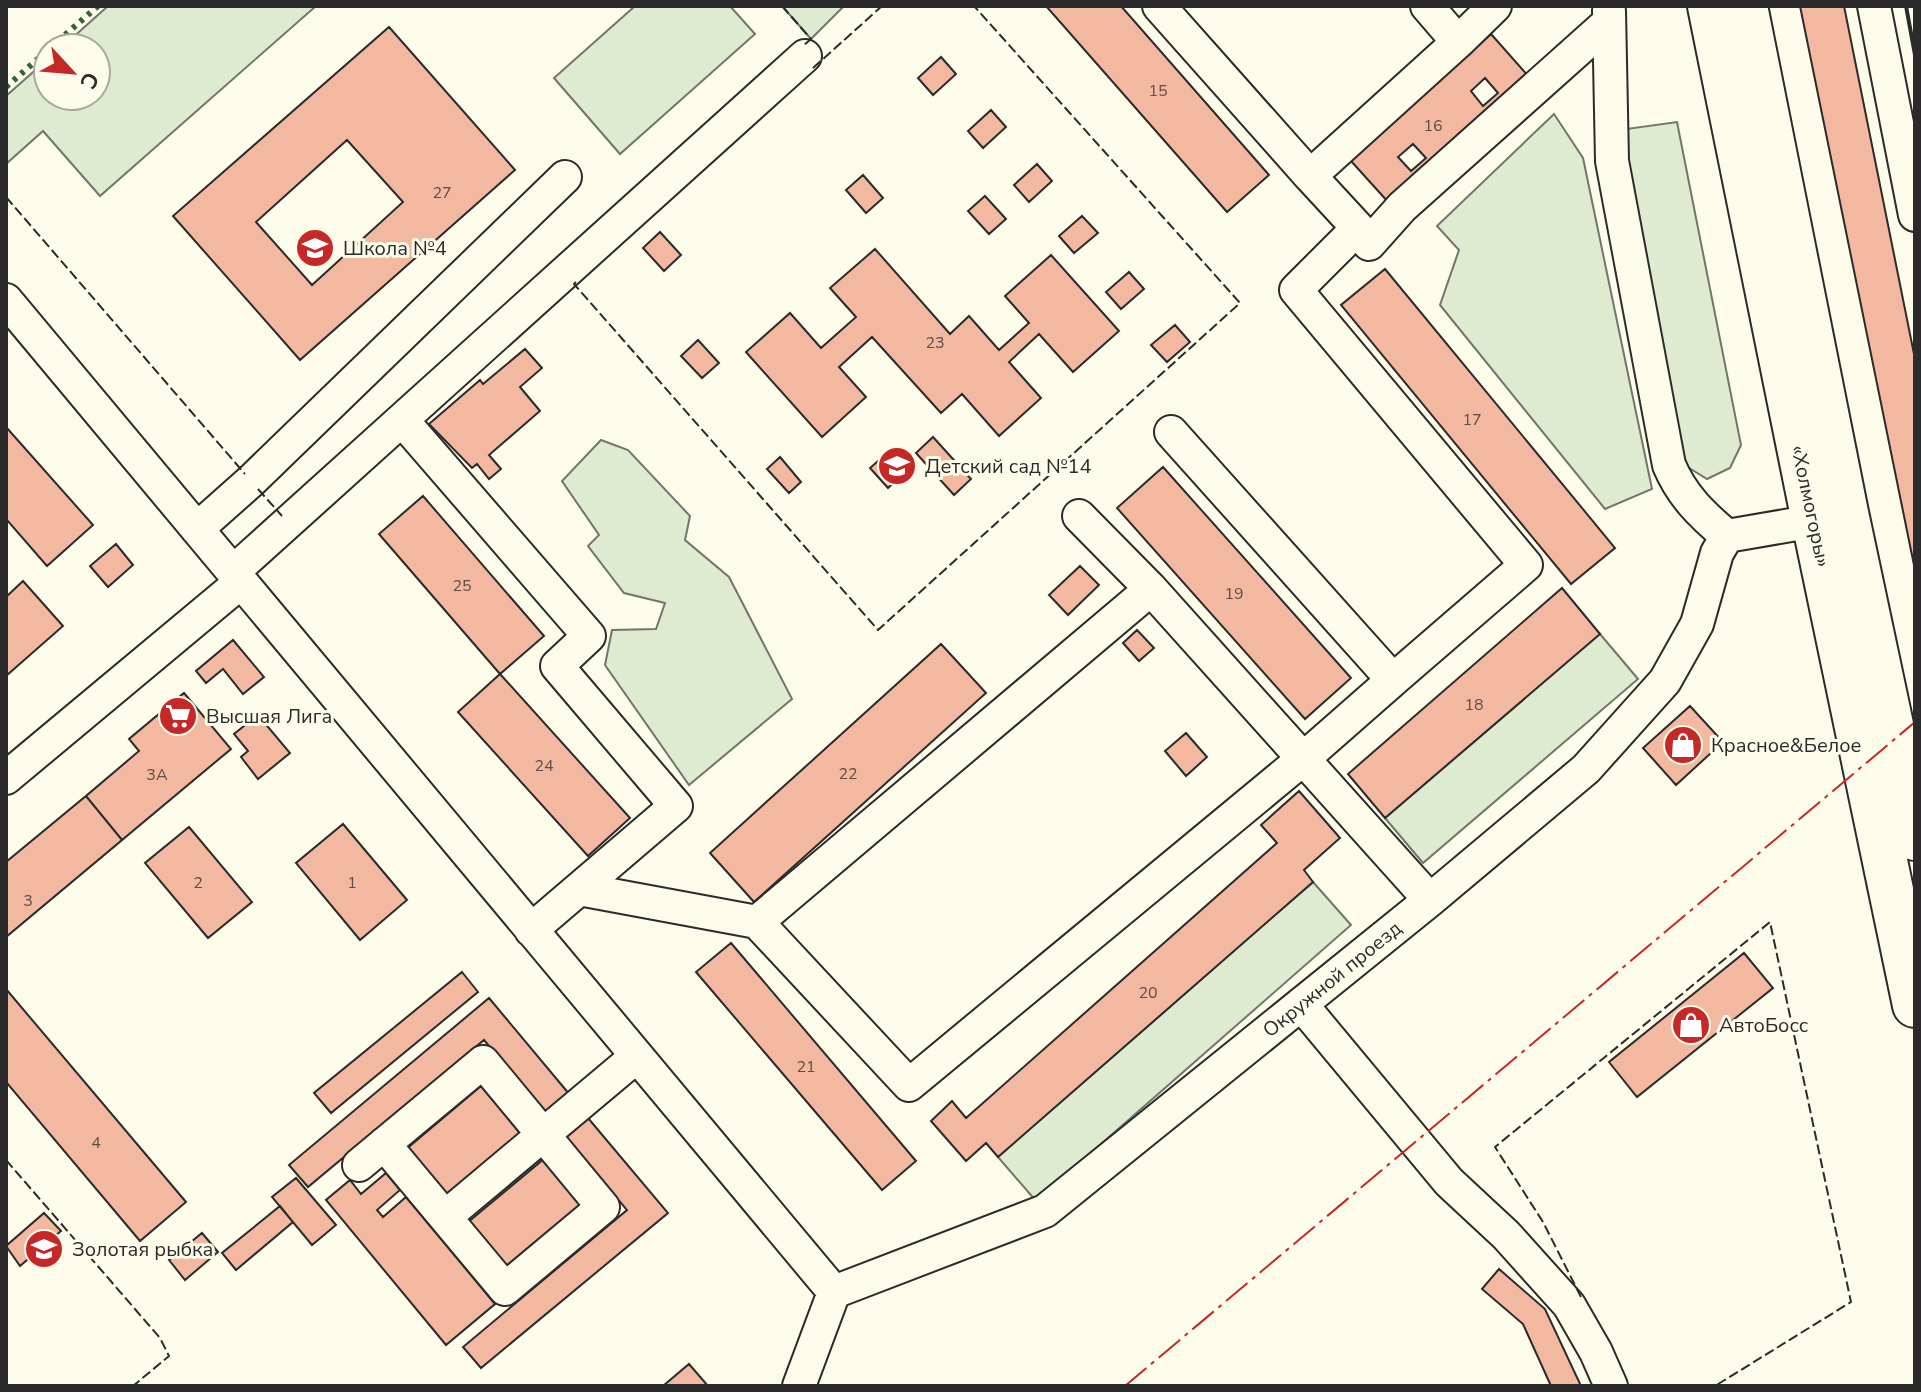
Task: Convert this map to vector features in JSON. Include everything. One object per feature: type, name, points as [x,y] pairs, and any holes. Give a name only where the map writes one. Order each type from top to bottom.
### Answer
[{"type":"highway","name":"«Холмогоры»","points":[[1710,6],[1915,1005]]},
{"type":"highway","name":"«Холмогоры»","points":[[1745,6],[1843,498],[1915,838]]},
{"type":"street","points":[[1159,6],[1369,244],[1402,207],[1609,15]]},
{"type":"street","points":[[1427,6],[1458,42]]},
{"type":"street","points":[[1310,176],[1495,6]]},
{"type":"street","points":[[1874,6],[1915,215]]},
{"type":"street","points":[[1609,15],[1612,161],[1669,465],[1678,487],[1698,511],[1727,536],[1814,521]]},
{"type":"street","points":[[6,778],[237,577],[402,420],[805,56]]},
{"type":"street","points":[[197,529],[251,481],[565,177]]},
{"type":"street","points":[[579,889],[757,922],[909,1085],[1303,759],[1526,565],[1296,290],[1358,228]]},
{"type":"street","points":[[6,300],[834,1292],[799,1386]]},
{"type":"street","points":[[402,420],[589,636],[557,666],[676,806],[531,930]]},
{"type":"street","points":[[1171,432],[1393,680]]},
{"type":"street","points":[[1079,516],[1151,589],[1430,900]]},
{"type":"street","name":"Окружной проезд","points":[[834,1292],[1045,1211],[1430,900],[1586,769],[1665,681],[1697,624],[1717,553],[1727,536]]},
{"type":"street","points":[[757,922],[1151,589]]},
{"type":"street","points":[[1301,1004],[1449,1182],[1506,1235],[1569,1305],[1611,1386]]},
{"type":"street","points":[[445,1217],[637,1056]]},
{"type":"street","points":[[359,1165],[384,1144],[483,1062],[603,1207],[505,1289],[384,1144]]},
{"type":"green space","points":[[108,6],[316,6],[100,196],[43,131],[6,164],[6,96],[32,73],[32,112],[112,112],[112,32],[79,32]]},
{"type":"green space","points":[[635,6],[730,6],[755,34],[620,154],[554,78]]},
{"type":"green space","points":[[782,6],[844,6],[811,39]]},
{"type":"green space","points":[[1554,114],[1583,158],[1652,489],[1605,509],[1440,305],[1459,250],[1437,226]]},
{"type":"green space","points":[[1677,122],[1741,445],[1730,468],[1707,479],[1686,466],[1619,130]]},
{"type":"green space","points":[[601,440],[628,450],[690,516],[685,540],[729,577],[792,699],[689,785],[605,665],[612,630],[656,629],[665,603],[624,593],[588,546],[599,535],[562,481]]},
{"type":"green space","points":[[1600,634],[1638,679],[1423,863],[1385,818]]},
{"type":"green space","points":[[1313,882],[1351,925],[1036,1201],[998,1157]]},
{"type":"building","points":[[1046,6],[1121,6],[1269,175],[1227,212]]},
{"type":"building","points":[[1800,6],[1844,6],[1915,359],[1915,570]]},
{"type":"building","points":[[389,27],[515,170],[300,360],[173,216]],"holes":[[[347,140],[403,202],[312,285],[256,222]]]},
{"type":"building","points":[[1491,34],[1529,77],[1389,203],[1351,161]],"holes":[[[1485,78],[1498,93],[1483,106],[1471,91]],[[1413,144],[1426,158],[1411,171],[1398,157]]]},
{"type":"building","points":[[941,57],[956,74],[933,95],[918,78]]},
{"type":"building","points":[[991,110],[1006,127],[983,148],[968,131]]},
{"type":"building","points":[[1037,164],[1052,181],[1029,202],[1014,185]]},
{"type":"building","points":[[863,175],[883,198],[866,213],[846,190]]},
{"type":"building","points":[[985,196],[1006,219],[989,234],[968,211]]},
{"type":"building","points":[[1082,216],[1098,233],[1074,253],[1059,236]]},
{"type":"building","points":[[660,232],[681,255],[664,271],[643,248]]},
{"type":"building","points":[[875,249],[950,334],[969,316],[999,350],[1029,323],[1005,296],[1051,255],[1119,331],[1073,372],[1039,334],[1009,362],[1041,398],[999,436],[962,394],[941,413],[872,337],[839,367],[866,397],[822,437],[746,352],[790,313],[821,348],[856,317],[830,288]]},
{"type":"building","points":[[1385,269],[1615,548],[1571,584],[1341,305]]},
{"type":"building","points":[[1129,272],[1144,289],[1121,309],[1106,292]]},
{"type":"building","points":[[1175,325],[1190,342],[1167,362],[1151,345]]},
{"type":"building","points":[[698,340],[719,363],[702,378],[681,356]]},
{"type":"building","points":[[525,349],[542,368],[520,387],[540,411],[489,455],[501,469],[489,479],[477,464],[472,468],[429,424],[480,380],[483,384]]},
{"type":"building","points":[[6,427],[93,525],[47,566],[6,519]]},
{"type":"building","points":[[933,437],[971,479],[954,495],[916,453]]},
{"type":"building","points":[[886,454],[904,473],[888,488],[870,468]]},
{"type":"building","points":[[780,457],[801,482],[789,493],[767,469]]},
{"type":"building","points":[[1163,467],[1351,678],[1305,719],[1117,508]]},
{"type":"building","points":[[423,496],[544,636],[500,674],[379,534]]},
{"type":"building","points":[[116,544],[133,565],[108,587],[90,566]]},
{"type":"building","points":[[1080,566],[1099,585],[1068,615],[1049,595]]},
{"type":"building","points":[[23,581],[63,626],[6,676],[6,597]]},
{"type":"building","points":[[1562,588],[1600,634],[1385,818],[1348,774]]},
{"type":"building","points":[[1137,630],[1154,648],[1139,661],[1123,643]]},
{"type":"building","points":[[233,640],[264,677],[243,694],[223,669],[206,683],[196,671]]},
{"type":"building","points":[[941,644],[986,693],[754,902],[710,853]]},
{"type":"building","points":[[500,674],[630,818],[588,856],[458,712]]},
{"type":"building","points":[[184,693],[231,749],[122,840],[86,796],[139,751],[129,739]]},
{"type":"building","name":"Красное&Белое","points":[[1690,706],[1723,742],[1676,785],[1643,748]]},
{"type":"building","points":[[258,715],[290,753],[258,779],[241,757],[248,751],[234,734]]},
{"type":"building","points":[[1186,733],[1207,757],[1186,776],[1165,751]]},
{"type":"building","points":[[1299,791],[1340,838],[1304,870],[1313,882],[998,1157],[986,1143],[966,1161],[931,1121],[952,1101],[966,1118],[1277,843],[1261,825]]},
{"type":"building","points":[[86,796],[122,840],[6,937],[6,862]]},
{"type":"building","points":[[343,824],[407,900],[360,940],[296,863]]},
{"type":"building","points":[[189,827],[252,902],[208,938],[145,863]]},
{"type":"building","points":[[731,943],[916,1161],[882,1190],[696,972]]},
{"type":"building","name":"АвтоБосс","points":[[1744,953],[1773,988],[1637,1097],[1609,1062]]},
{"type":"building","points":[[462,972],[478,992],[331,1113],[314,1093]]},
{"type":"building","points":[[6,989],[186,1202],[140,1241],[6,1082]]},
{"type":"building","points":[[489,998],[570,1095],[547,1115],[484,1040],[308,1187],[289,1165]]},
{"type":"building","points":[[481,1086],[520,1133],[443,1198],[404,1151]]},
{"type":"building","points":[[588,1118],[668,1213],[481,1368],[463,1347],[627,1210],[566,1137]]},
{"type":"building","points":[[545,1158],[583,1205],[507,1269],[467,1223]]},
{"type":"building","points":[[386,1173],[400,1190],[377,1210],[383,1217],[406,1197],[495,1304],[446,1345],[326,1200],[350,1180],[361,1194]]},
{"type":"building","points":[[296,1178],[336,1225],[312,1245],[272,1197]]},
{"type":"building","points":[[280,1206],[293,1222],[236,1270],[222,1253]]},
{"type":"building","points":[[44,1213],[61,1231],[20,1266],[6,1246]]},
{"type":"building","points":[[202,1233],[218,1252],[185,1280],[169,1260]]},
{"type":"building","points":[[1499,1269],[1545,1309],[1581,1386],[1551,1386],[1523,1324],[1482,1289]]},
{"type":"building","points":[[689,1364],[708,1386],[663,1386]]},
{"type":"hedge","points":[[68,32],[98,6]]},
{"type":"hedge","points":[[6,87],[32,64]]},
{"type":"fence","points":[[782,6],[811,39],[804,45]]},
{"type":"fence","points":[[813,68],[882,6]]},
{"type":"fence","points":[[576,282],[574,284],[878,630],[1240,303],[974,6]]},
{"type":"fence","points":[[6,197],[245,474]]},
{"type":"fence","points":[[258,489],[282,516]]},
{"type":"fence","points":[[1581,1297],[1543,1222],[1495,1147],[1770,922],[1851,1302],[1715,1386]]},
{"type":"fence","points":[[6,1160],[160,1338],[169,1356],[133,1386]]},
{"type":"wall","points":[[1906,6],[1915,55]]},
{"type":"power","points":[[1125,1386],[1915,722]]},
{"type":"place","name":"Школа №4","points":[[315,248]]},
{"type":"place","name":"Детский сад №14","points":[[897,466]]},
{"type":"place","name":"Высшая Лига","points":[[178,716]]},
{"type":"place","name":"Красное&Белое","points":[[1683,745]]},
{"type":"place","name":"АвтоБосс","points":[[1691,1025]]},
{"type":"place","name":"Золотая рыбка","points":[[44,1249]]}]
